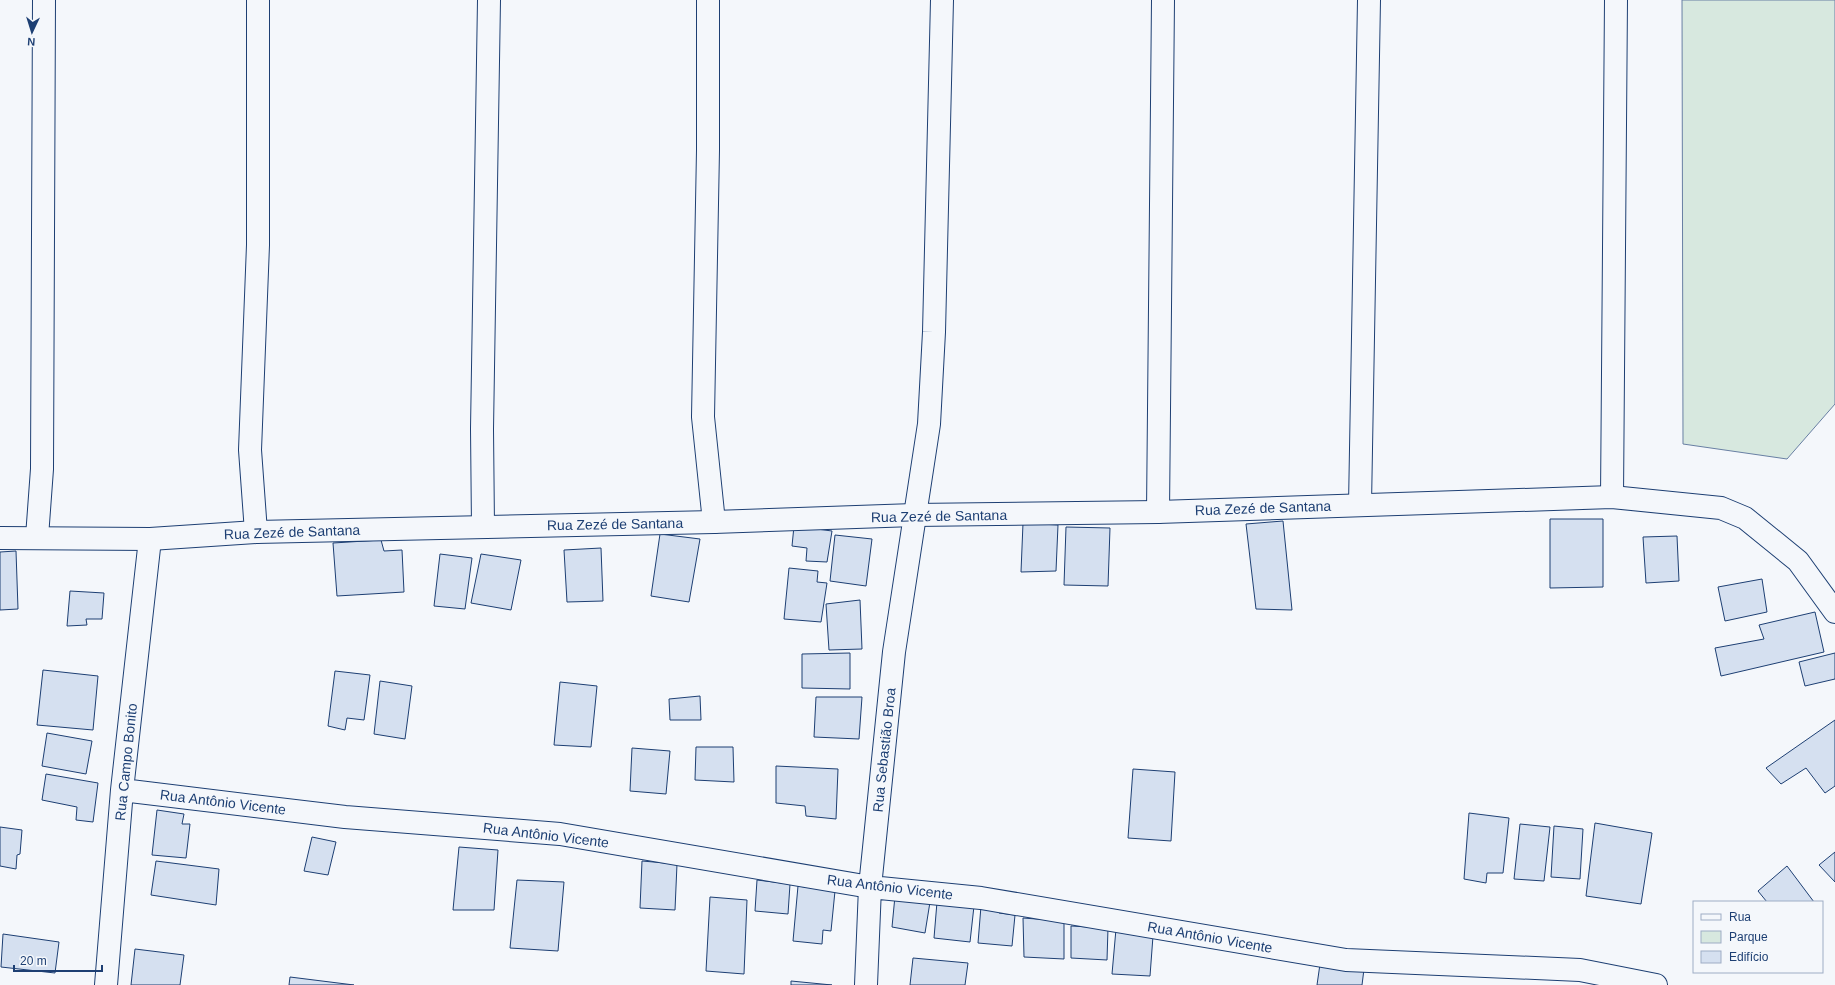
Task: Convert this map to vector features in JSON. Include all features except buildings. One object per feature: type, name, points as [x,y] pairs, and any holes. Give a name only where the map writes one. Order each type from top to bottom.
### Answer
[{"type":"street","points":[[37,537],[42,469],[44,0]]},
{"type":"street","points":[[256,532],[250,450],[258,245],[258,0]]},
{"type":"street","points":[[483,527],[482,428],[489,0]]},
{"type":"street","points":[[708,0],[708,150],[703,417],[714,522]]},
{"type":"street","name":"Rua Sebastião Broa","points":[[866,985],[870,887],[894,652],[929,424],[934,332],[942,0]]},
{"type":"street","points":[[1158,512],[1163,0]]},
{"type":"street","points":[[1360,505],[1369,0]]},
{"type":"street","points":[[1612,497],[1616,0]]},
{"type":"street","name":"Rua Zezé de Santana","points":[[0,538],[37,537],[150,539],[256,532],[714,522],[914,515],[1158,512],[1612,497],[1721,508],[1746,518],[1798,561],[1835,612]]},
{"type":"street","name":"Rua Campo Bonito","points":[[106,985],[122,790],[150,539]]},
{"type":"street","name":"Rua Antônio Vicente","points":[[122,790],[345,817],[560,834],[870,887],[981,898],[1346,960],[1580,970],[1656,985]]},
{"type":"green space","points":[[1682,0],[1835,0],[1835,404],[1787,459],[1683,444]]}]
